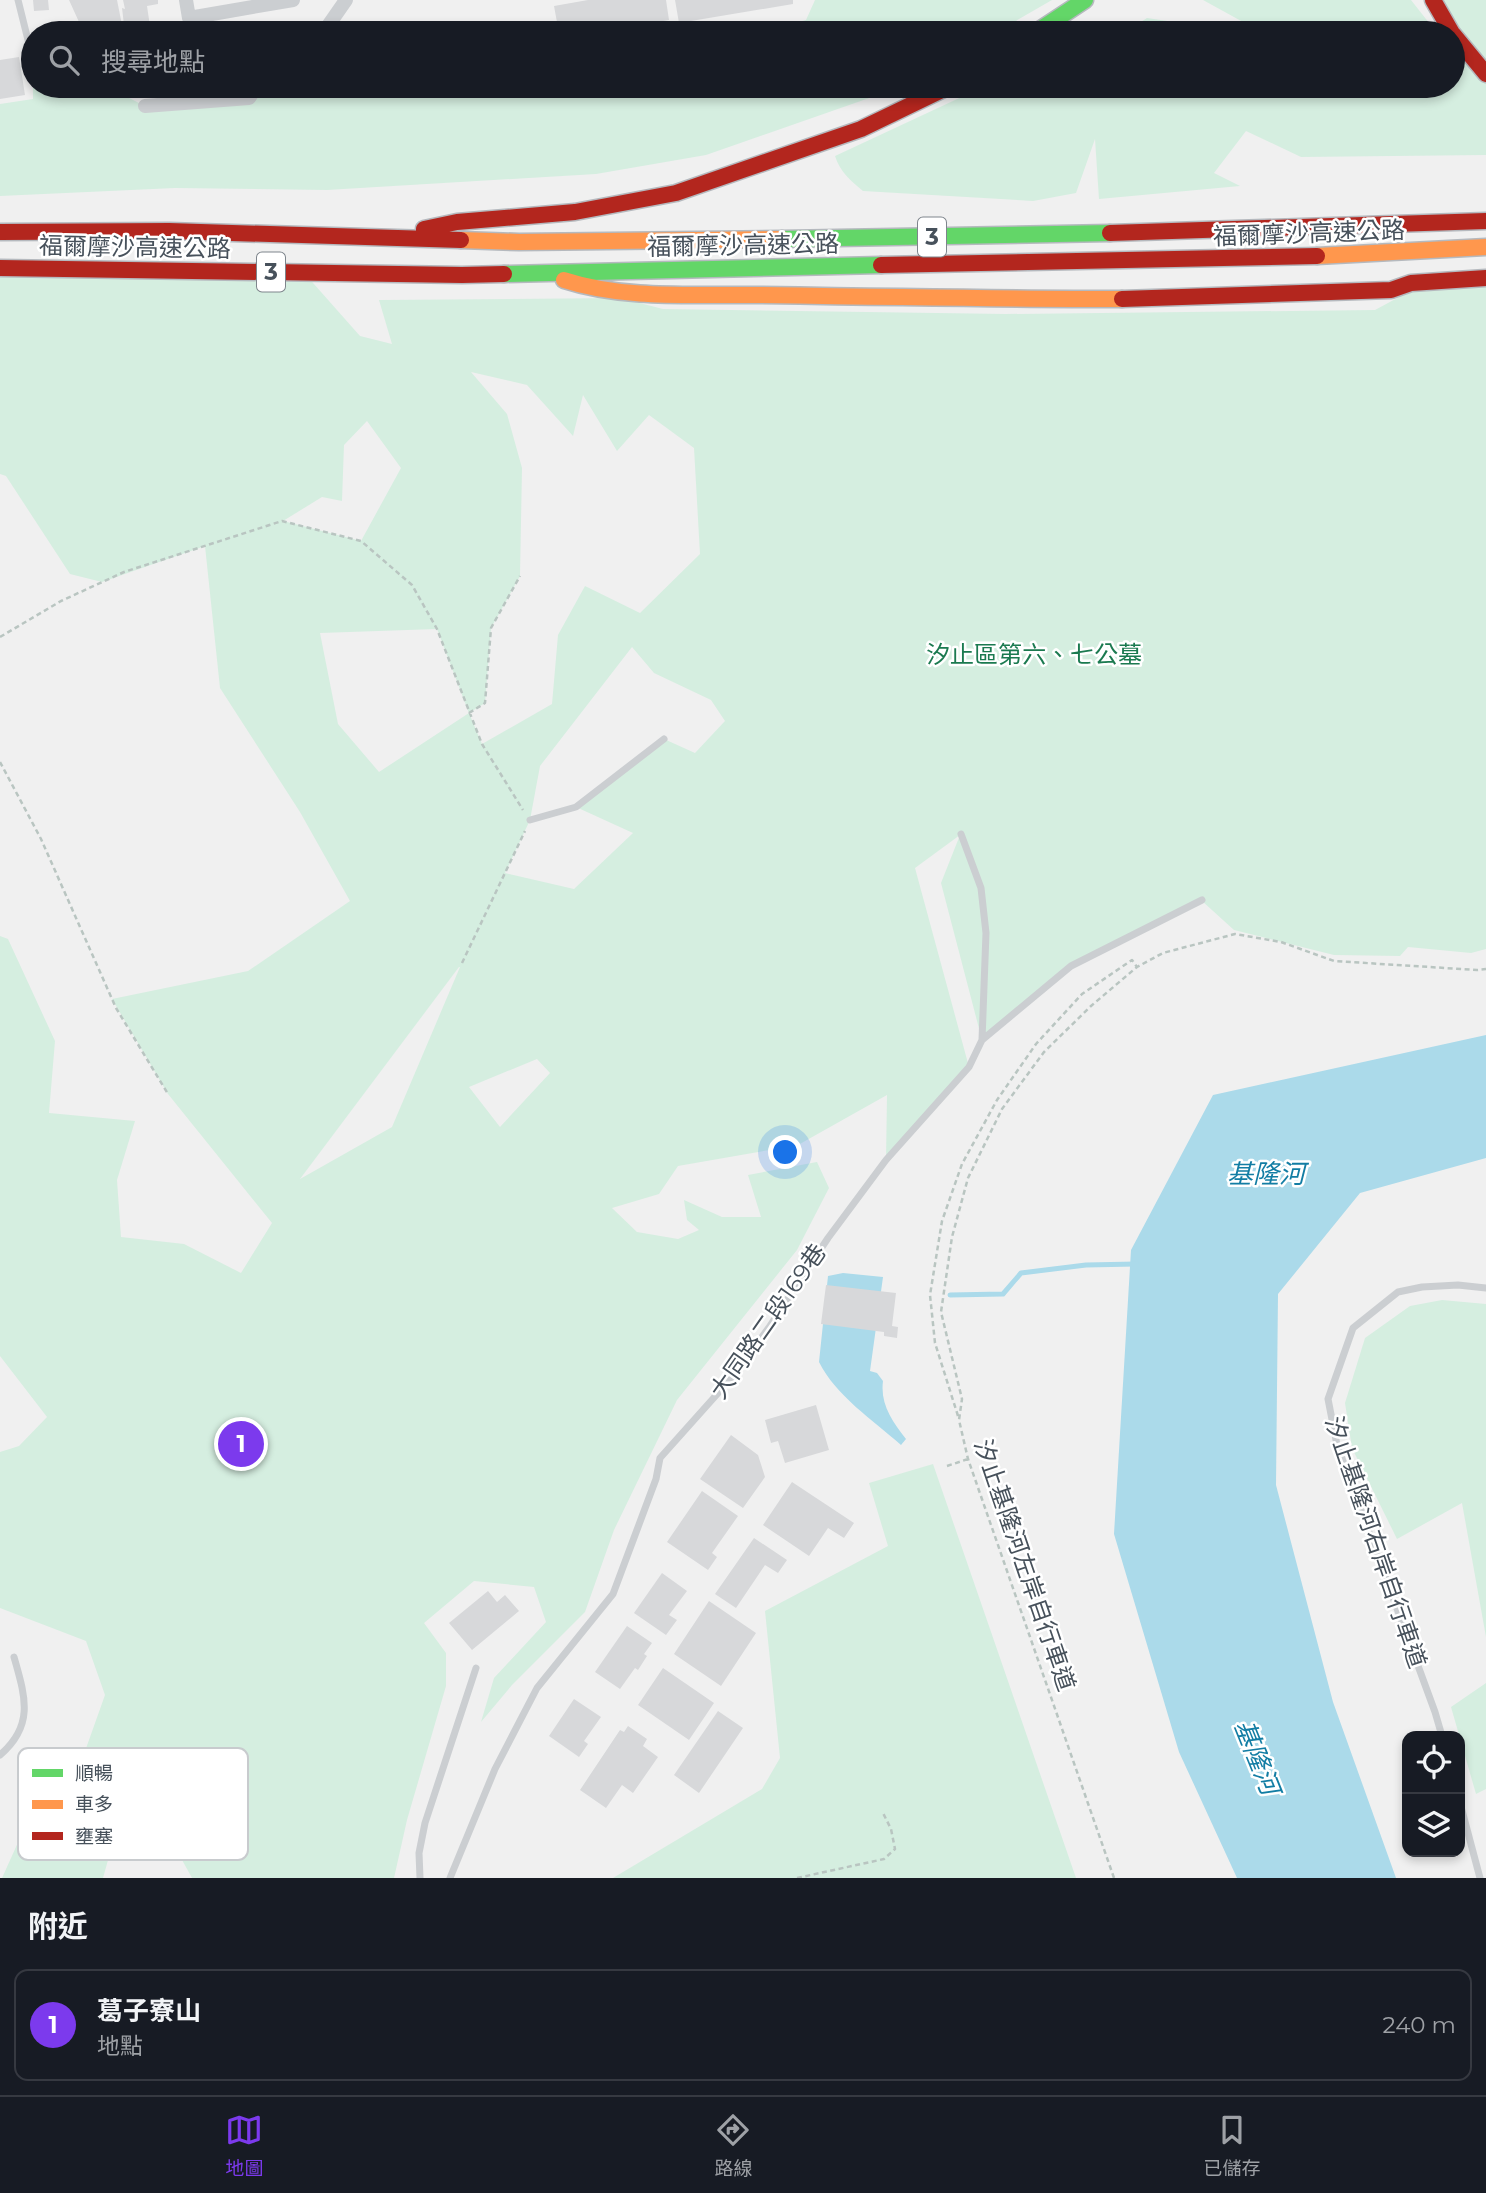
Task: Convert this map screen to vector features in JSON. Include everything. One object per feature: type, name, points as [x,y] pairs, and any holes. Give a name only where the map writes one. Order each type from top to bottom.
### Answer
[{"type":"highway","points":[[1053,21],[1085,0]]},
{"type":"highway","points":[[1433,0],[1445,21]]},
{"type":"highway","points":[[1465,49],[1486,74]]},
{"type":"highway","points":[[377,239],[457,222],[575,212],[676,193],[861,130],[926,98]]},
{"type":"highway","name":"福爾摩沙高速公路","points":[[0,232],[169,231],[519,242],[1032,236],[1486,221]]},
{"type":"highway","name":"福爾摩沙高速公路","points":[[0,268],[462,275],[1192,260],[1385,254],[1486,247]]},
{"type":"highway","points":[[543,272],[592,289],[706,294],[1154,299],[1391,290],[1411,295],[1461,296]]},
{"type":"highway","points":[[1391,290],[1411,283],[1486,278]]},
{"type":"street","points":[[186,0],[189,18],[293,0]]},
{"type":"street","points":[[331,21],[346,0]]},
{"type":"street","points":[[145,106],[249,98]]},
{"type":"lane","points":[[18,0],[23,21]]},
{"type":"lane","points":[[530,820],[576,807],[664,740]]},
{"type":"lane","name":"大同路二段169巷","points":[[450,1878],[490,1780],[537,1688],[613,1594],[656,1479],[660,1458],[736,1373],[828,1238],[886,1160],[969,1068],[982,1040],[986,933],[981,888],[961,834]]},
{"type":"lane","points":[[982,1040],[1070,966],[1202,901]]},
{"type":"lane","name":"汐止基隆河右岸自行車道","points":[[1441,1731],[1337,1445],[1328,1399],[1353,1328],[1398,1292],[1422,1287],[1458,1285],[1486,1288]]},
{"type":"lane","points":[[0,1755],[15,1742],[26,1714],[25,1693],[14,1657]]},
{"type":"lane","points":[[420,1878],[419,1853],[425,1823],[476,1668]]},
{"type":"lane","points":[[1465,1821],[1480,1878]]},
{"type":"path","points":[[0,637],[61,601],[124,572],[282,521],[361,541],[412,585],[437,629],[482,744],[530,820],[462,963]]},
{"type":"path","points":[[469,713],[485,703],[491,628],[520,576]]},
{"type":"path","points":[[0,762],[40,839],[116,1008],[168,1094]]},
{"type":"path","name":"汐止基隆河左岸自行車道","points":[[1114,1878],[968,1459],[959,1420],[962,1399],[941,1312],[952,1237],[968,1178],[1002,1109],[1044,1052],[1136,967],[1163,953],[1235,934],[1281,942],[1334,961],[1486,969]]},
{"type":"path","points":[[959,1420],[935,1343],[930,1295],[942,1221],[962,1164],[997,1100],[1036,1044],[1082,994],[1132,960],[1136,967]]},
{"type":"path","points":[[947,1466],[968,1459]]},
{"type":"path","points":[[797,1878],[884,1859],[895,1849],[891,1829],[882,1811]]},
{"type":"green space","points":[[815,0],[1052,0],[1016,21],[802,21],[806,20]]},
{"type":"green space","points":[[1203,0],[1411,0],[1428,21],[1241,21]]},
{"type":"green space","points":[[1433,0],[1486,0],[1486,74],[1465,45],[1465,21],[1448,21]]},
{"type":"green space","points":[[1147,18],[1168,21],[1142,21]]},
{"type":"green space","points":[[1465,59],[1486,75],[1486,155],[1301,157],[1246,131],[1214,173],[1240,186],[1099,199],[1095,139],[1076,193],[1033,201],[863,191],[850,180],[835,156],[959,98],[1465,98]]},
{"type":"green space","points":[[129,98],[145,106],[249,98],[869,98],[706,155],[596,174],[327,190],[175,188],[0,196],[0,104],[33,99]]},
{"type":"green space","name":"汐止區第六、七公墓","points":[[298,266],[360,336],[392,344],[379,300],[620,298],[663,309],[1006,314],[1375,310],[1414,289],[1486,283],[1486,949],[1471,953],[1408,947],[1400,956],[1334,955],[1234,930],[1202,901],[1071,966],[982,1040],[941,883],[960,835],[915,868],[969,1067],[886,1160],[887,1095],[798,1145],[678,1166],[659,1194],[612,1208],[637,1232],[678,1239],[699,1230],[687,1220],[684,1200],[722,1217],[761,1217],[748,1175],[817,1162],[829,1188],[797,1250],[677,1400],[614,1530],[585,1612],[512,1685],[481,1722],[494,1678],[546,1622],[534,1587],[474,1581],[424,1623],[446,1653],[446,1686],[407,1820],[394,1878],[192,1878],[182,1860],[248,1860],[248,1748],[86,1748],[105,1695],[86,1641],[0,1608],[0,1452],[19,1446],[47,1417],[0,1356],[0,936],[8,939],[55,1041],[49,1113],[135,1121],[117,1180],[121,1237],[184,1244],[241,1273],[272,1223],[168,1094],[112,999],[248,971],[350,901],[300,812],[220,688],[205,546],[102,582],[70,574],[6,476],[0,474],[0,272]],"holes":[[[471,372],[527,385],[573,436],[583,395],[617,451],[649,415],[694,448],[700,554],[640,613],[585,586],[558,635],[552,704],[482,744],[469,713],[485,703],[491,628],[520,576],[522,468],[507,414]],[[367,421],[401,468],[361,541],[283,521],[322,497],[342,501],[344,445]],[[437,629],[469,713],[379,772],[338,724],[320,633]],[[632,647],[654,673],[711,700],[725,721],[695,753],[664,739],[576,807],[633,833],[574,889],[505,873],[530,820],[540,766]],[[459,967],[392,1127],[300,1179]],[[537,1059],[550,1073],[500,1127],[469,1087]]]},
{"type":"green space","points":[[1442,1300],[1486,1304],[1486,1637],[1462,1503],[1397,1539],[1352,1448],[1345,1403],[1365,1338],[1410,1306]]},
{"type":"green space","points":[[933,1464],[1076,1878],[613,1878],[762,1789],[780,1758],[765,1611],[888,1546],[869,1483]]},
{"type":"green space","points":[[1486,1683],[1486,1789],[1476,1794],[1465,1756],[1465,1731],[1458,1731],[1451,1707]]},
{"type":"green space","points":[[18,1842],[18,1860],[108,1860],[103,1878],[2,1878]]},
{"type":"water","name":"基隆河","points":[[1486,1035],[1486,1158],[1360,1193],[1278,1294],[1276,1485],[1333,1702],[1396,1878],[1237,1878],[1179,1752],[1114,1534],[1131,1250],[1213,1095]]},
{"type":"water","points":[[843,1273],[883,1277],[870,1371],[877,1373],[883,1381],[885,1405],[906,1439],[901,1445],[845,1397],[819,1362],[828,1276]]},
{"type":"building","points":[[33,0],[48,0],[49,10],[34,11]]},
{"type":"building","points":[[69,0],[117,0],[121,21],[79,21]]},
{"type":"building","points":[[123,0],[158,0],[158,4],[147,6],[149,21],[124,21],[122,8],[125,9]]},
{"type":"building","points":[[588,0],[666,0],[669,20],[557,21],[554,6]]},
{"type":"building","points":[[675,0],[793,0],[793,4],[679,21]]},
{"type":"building","points":[[19,57],[21,96],[0,99],[0,60]]},
{"type":"building","points":[[826,1285],[896,1293],[892,1326],[898,1327],[897,1338],[884,1336],[884,1332],[821,1324]]},
{"type":"building","points":[[816,1405],[829,1450],[785,1463],[778,1441],[771,1443],[765,1420]]},
{"type":"building","points":[[731,1435],[758,1455],[765,1477],[743,1508],[700,1479]]},
{"type":"building","points":[[792,1482],[854,1523],[844,1538],[828,1528],[809,1556],[763,1525]]},
{"type":"building","points":[[702,1491],[738,1516],[712,1553],[717,1557],[708,1570],[667,1542]]},
{"type":"building","points":[[754,1538],[787,1560],[778,1573],[765,1565],[736,1608],[715,1594]]},
{"type":"building","points":[[662,1573],[687,1591],[669,1615],[677,1620],[666,1635],[634,1613]]},
{"type":"building","points":[[488,1591],[497,1602],[505,1595],[519,1611],[472,1650],[449,1623]]},
{"type":"building","points":[[709,1601],[756,1633],[721,1686],[674,1654]]},
{"type":"building","points":[[627,1626],[652,1643],[638,1670],[635,1668],[620,1689],[595,1672]]},
{"type":"building","points":[[663,1668],[714,1703],[689,1740],[638,1705]]},
{"type":"building","points":[[574,1699],[601,1717],[584,1741],[588,1744],[579,1757],[549,1736]]},
{"type":"building","points":[[718,1711],[743,1728],[699,1793],[674,1775]]},
{"type":"building","points":[[628,1726],[647,1739],[643,1746],[658,1757],[633,1793],[622,1785],[606,1808],[580,1790],[620,1730],[624,1732]]},
{"type":"waterway","points":[[950,1295],[1003,1294],[1021,1273],[1086,1265],[1136,1264]]},
{"type":"traffic: fast","points":[[1053,21],[1085,0]]},
{"type":"traffic: fast","points":[[782,239],[1110,233]]},
{"type":"traffic: fast","points":[[504,274],[881,265]]},
{"type":"traffic: slow","points":[[461,240],[519,242],[782,239]]},
{"type":"traffic: slow","points":[[1317,256],[1486,247]]},
{"type":"traffic: slow","points":[[564,280],[611,291],[661,295],[1122,299]]},
{"type":"traffic: jam","points":[[1433,0],[1445,21]]},
{"type":"traffic: jam","points":[[1465,49],[1486,74]]},
{"type":"traffic: jam","points":[[424,229],[457,222],[575,212],[676,193],[861,129],[925,98]]},
{"type":"traffic: jam","points":[[1110,233],[1486,221]]},
{"type":"traffic: jam","points":[[0,232],[169,231],[461,240]]},
{"type":"traffic: jam","points":[[881,265],[1317,256]]},
{"type":"traffic: jam","points":[[0,268],[504,274]]},
{"type":"traffic: jam","points":[[1122,299],[1391,290],[1411,283],[1486,278]]},
{"type":"place","name":"葛子寮山","points":[[241,1444]]}]
